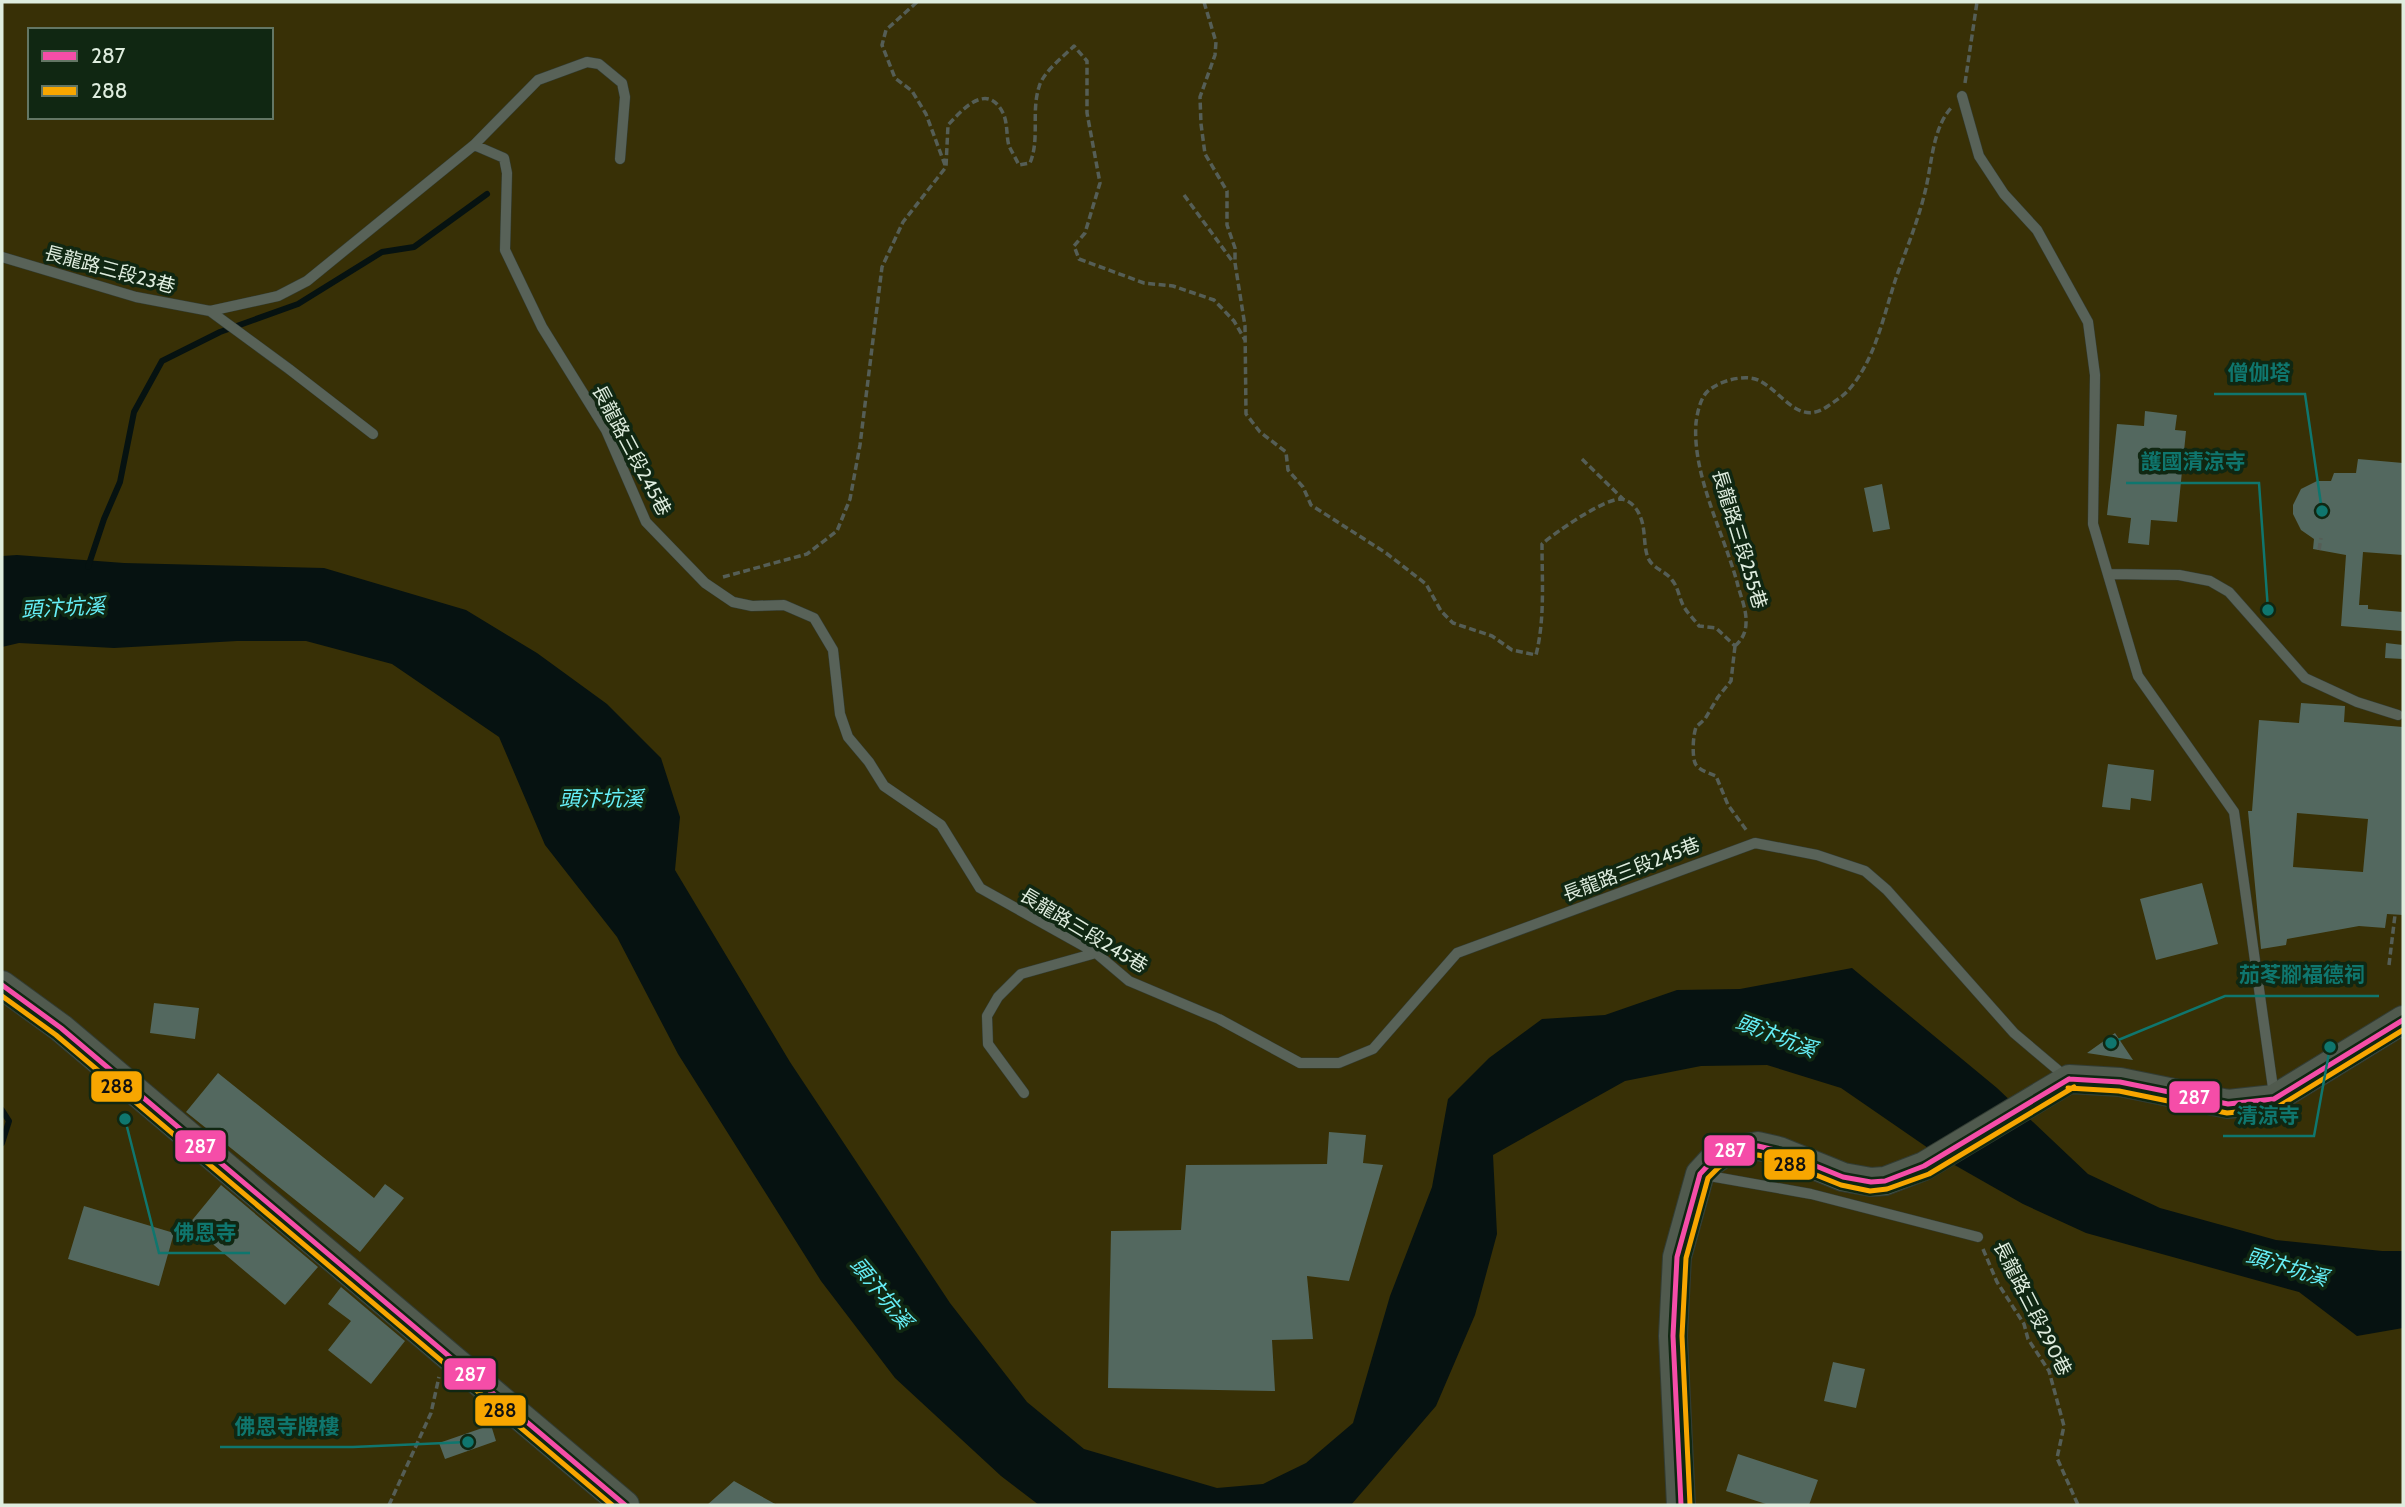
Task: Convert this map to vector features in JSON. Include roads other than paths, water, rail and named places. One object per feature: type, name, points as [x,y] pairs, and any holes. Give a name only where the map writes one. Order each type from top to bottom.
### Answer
[{"type":"main road","points":[[2,985],[61,1028],[625,1505]]},
{"type":"main road","points":[[1681,1505],[1673,1336],[1677,1257],[1700,1174],[1712,1161],[1727,1151],[1758,1146],[1779,1151],[1843,1177],[1871,1182],[1902,1176],[1924,1166],[2069,1079],[2120,1082],[2228,1104],[2274,1099],[2403,1020]]},
{"type":"lane","points":[[210,311],[278,296],[306,281],[474,145],[538,80],[587,62],[599,64],[622,83],[625,97],[620,159]]},
{"type":"lane","points":[[1962,96],[1979,156],[2004,194],[2037,230],[2088,321],[2095,374],[2093,524],[2138,676],[2234,812],[2274,1099]]},
{"type":"lane","name":"長龍路三段245巷","points":[[474,145],[504,158],[508,173],[505,250],[542,327],[606,430],[646,522],[705,583],[733,602],[752,606],[784,605],[814,618],[833,650],[840,714],[848,737],[869,762],[884,786],[941,825],[980,888],[1096,953],[1129,981],[1219,1019],[1300,1063],[1339,1063],[1373,1049],[1457,953],[1755,843],[1817,855],[1865,871],[1887,890],[2014,1034],[2069,1079]]},
{"type":"lane","name":"長龍路三段23巷","points":[[2,257],[136,297],[210,311]]},
{"type":"lane","points":[[210,311],[373,434]]},
{"type":"lane","points":[[2109,574],[2179,575],[2210,581],[2229,592],[2305,678],[2357,702],[2398,715]]},
{"type":"lane","points":[[1024,1093],[988,1044],[987,1016],[998,997],[1021,974],[1096,953]]},
{"type":"lane","name":"長龍路三段290巷","points":[[1700,1174],[1811,1194],[1978,1237]]},
{"type":"water","name":"頭汴坑溪","points":[[2,556],[124,563],[324,568],[466,610],[537,653],[607,704],[661,758],[680,817],[675,870],[790,1062],[950,1303],[1027,1402],[1084,1449],[1217,1488],[1263,1484],[1306,1463],[1353,1423],[1390,1296],[1432,1187],[1448,1099],[1489,1058],[1542,1019],[1605,1015],[1677,990],[1740,989],[1852,968],[1997,1088],[2088,1174],[2160,1208],[2276,1240],[2403,1251],[2403,1328],[2357,1336],[2299,1292],[2086,1233],[2023,1204],[1944,1159],[1841,1088],[1767,1065],[1701,1066],[1625,1081],[1493,1155],[1497,1234],[1475,1315],[1436,1406],[1351,1505],[1039,1505],[1001,1476],[895,1378],[821,1281],[678,1054],[617,937],[545,845],[499,737],[392,664],[306,641],[237,641],[114,648],[19,643],[2,647]]},
{"type":"waterway","points":[[88,567],[120,482],[134,412],[162,361],[220,332],[298,304],[382,252],[414,247],[487,194]]},
{"type":"waterway","points":[[2,1110],[9,1121],[2,1143]]},
{"type":"place","name":"僧伽塔","points":[[2322,511]]},
{"type":"place","name":"護國清涼寺","points":[[2268,610]]},
{"type":"place","name":"茄苳腳福德祠","points":[[2111,1043]]},
{"type":"place","name":"清涼寺","points":[[2330,1047]]},
{"type":"place","name":"佛恩寺","points":[[125,1119]]},
{"type":"place","name":"佛恩寺牌樓","points":[[468,1442]]}]
